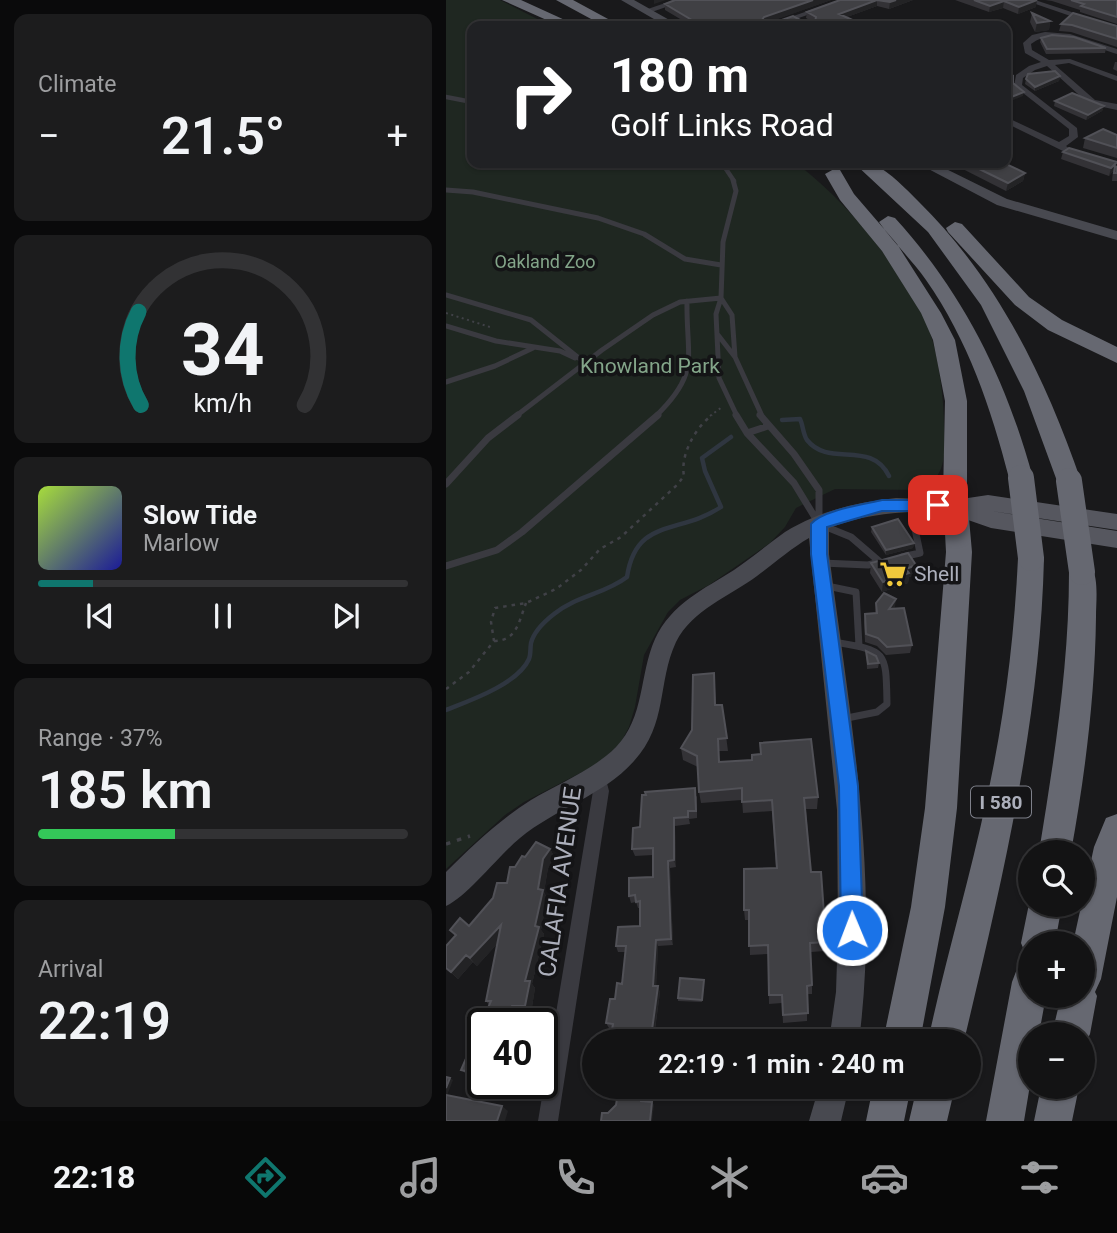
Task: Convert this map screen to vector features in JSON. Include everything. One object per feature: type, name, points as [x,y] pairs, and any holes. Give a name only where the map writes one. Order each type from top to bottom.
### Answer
[{"type":"highway","points":[[509,0],[561,21]]},
{"type":"highway","points":[[527,0],[564,21]]},
{"type":"highway","points":[[563,0],[603,21]]},
{"type":"highway","points":[[587,0],[621,21]]},
{"type":"highway","points":[[827,168],[846,196],[890,248],[931,313],[944,340],[956,401],[956,507],[959,552],[941,808],[928,907],[904,1029]]},
{"type":"highway","name":"I 580","points":[[827,168],[902,237],[939,282],[954,307],[1000,404],[1021,478],[1031,558],[1031,610],[1018,717],[949,1029]]},
{"type":"highway","name":"I 580","points":[[869,168],[888,182],[954,251],[991,303],[1040,400],[1069,481],[1082,572],[1081,676],[1075,734],[1057,840]]},
{"type":"highway","points":[[888,182],[927,203],[943,216],[1022,301],[1055,325],[1117,356]]},
{"type":"highway","points":[[1093,931],[1110,847],[1117,829]]},
{"type":"highway","points":[[1005,1121],[1025,1008]]},
{"type":"highway","points":[[885,1121],[890,1099]]},
{"type":"highway","points":[[928,1121],[933,1099]]},
{"type":"highway","points":[[1053,1121],[1058,1099]]},
{"type":"main road","points":[[956,507],[988,503],[1117,522]]},
{"type":"main road","points":[[956,507],[991,520],[1117,540]]},
{"type":"street","points":[[626,0],[665,21]]},
{"type":"street","points":[[646,11],[682,0]]},
{"type":"street","points":[[785,21],[846,0]]},
{"type":"street","points":[[1028,0],[1117,30]]},
{"type":"street","points":[[794,18],[800,21]]},
{"type":"street","points":[[1117,52],[1056,34],[1030,38],[1027,43],[1028,51],[1048,63],[1080,94],[1092,102],[1117,107]]},
{"type":"street","points":[[1059,146],[1074,137],[1073,128],[1018,86],[1019,77],[1032,68],[1070,61],[1117,79]]},
{"type":"street","points":[[1011,122],[1073,152]]},
{"type":"street","points":[[934,168],[1002,202],[1117,236]]},
{"type":"street","points":[[446,892],[490,847],[534,812],[624,755],[644,731],[651,709],[660,653],[675,625],[700,602],[748,572],[800,533],[819,524],[860,510],[910,504],[956,507]]},
{"type":"street","points":[[819,524],[822,574],[850,810],[852,930],[845,1029]]},
{"type":"street","name":"CALAFIA AVENUE","points":[[549,1121],[601,791],[597,773]]},
{"type":"street","points":[[825,1121],[831,1099]]},
{"type":"lane","points":[[446,97],[467,101]]},
{"type":"lane","points":[[726,168],[732,175],[736,191],[725,229],[721,298],[717,309],[719,378],[729,405],[748,433],[794,482],[819,524],[851,537],[880,562]]},
{"type":"lane","points":[[446,190],[473,192],[598,218],[644,234],[685,259],[721,265]]},
{"type":"lane","points":[[446,295],[531,320],[585,363]]},
{"type":"lane","points":[[446,484],[488,439],[585,363],[652,315],[687,301],[721,298]]},
{"type":"lane","points":[[721,298],[732,315],[735,357]]},
{"type":"lane","points":[[446,566],[497,550],[522,532],[658,415],[677,395],[686,381],[689,365],[687,301]]},
{"type":"lane","points":[[446,326],[496,341],[560,351],[585,363]]},
{"type":"lane","points":[[718,334],[735,357],[749,393],[768,426],[794,454],[819,490],[819,524]]},
{"type":"lane","points":[[446,382],[473,375],[534,347]]},
{"type":"lane","points":[[748,433],[768,426]]},
{"type":"lane","points":[[822,574],[920,553],[910,504]]},
{"type":"lane","points":[[822,574],[856,592],[859,646]]},
{"type":"lane","points":[[830,641],[877,649],[886,660],[887,704],[877,712],[840,720]]},
{"type":"path","points":[[446,689],[469,672],[494,641],[492,622],[495,608],[526,603],[556,589],[581,570],[600,549],[621,537],[684,476],[681,462],[702,422],[717,409],[729,405]]},
{"type":"path","points":[[494,641],[501,642],[512,636],[521,625],[526,603]]},
{"type":"green space","name":"Knowland Park","points":[[446,0],[500,0],[541,21],[467,21],[467,168],[802,168],[854,217],[879,247],[903,280],[925,319],[940,379],[944,456],[935,479],[919,490],[835,489],[796,508],[785,527],[770,543],[709,585],[680,600],[668,612],[644,655],[635,707],[621,742],[604,759],[505,815],[446,869]]},
{"type":"building","points":[[675,0],[813,0],[762,20],[769,21],[694,21],[665,4]]},
{"type":"building","points":[[840,0],[877,0],[839,14],[855,21],[815,21],[816,17],[807,12]]},
{"type":"building","points":[[974,0],[1037,0],[1019,7],[1004,1],[990,6]]},
{"type":"building","points":[[1071,0],[1117,0],[1117,17],[1081,6],[1084,4]]},
{"type":"building","points":[[1032,13],[1050,21],[1037,23]]},
{"type":"building","points":[[1073,13],[1117,26],[1117,39],[1061,24]]},
{"type":"building","points":[[793,16],[802,21],[779,21]]},
{"type":"building","points":[[1052,35],[1074,37],[1106,48],[1047,49],[1041,38]]},
{"type":"building","points":[[1055,71],[1060,76],[1035,87],[1026,79],[1028,74]]},
{"type":"building","points":[[1011,76],[1013,83],[1024,92],[1011,97]]},
{"type":"building","points":[[1072,93],[1104,106],[1088,115],[1055,101]]},
{"type":"building","points":[[1103,129],[1117,135],[1117,148],[1085,138]]},
{"type":"building","points":[[1069,148],[1117,162],[1111,168],[1063,152]]},
{"type":"building","points":[[1011,166],[1025,173],[1008,183],[977,168]]},
{"type":"building","points":[[898,519],[914,543],[886,550],[872,527]]},
{"type":"building","points":[[908,553],[916,565],[906,569],[909,573],[883,582],[871,563]]},
{"type":"building","points":[[884,593],[896,599],[889,609],[904,608],[912,645],[887,647],[878,638],[866,634],[865,614],[877,613],[876,603]]},
{"type":"building","points":[[866,651],[876,656],[879,663],[868,664]]},
{"type":"building","points":[[714,673],[715,705],[722,705],[727,738],[718,739],[719,762],[752,760],[752,755],[761,754],[760,743],[811,739],[818,797],[804,798],[811,872],[821,872],[826,942],[810,943],[812,985],[807,986],[808,1013],[783,1015],[782,995],[769,995],[768,945],[749,946],[749,910],[744,910],[744,869],[777,868],[772,800],[742,802],[742,788],[699,792],[697,756],[681,748],[692,730],[693,675]]},
{"type":"building","points":[[695,788],[696,811],[688,811],[688,817],[674,818],[674,860],[668,861],[671,939],[656,940],[653,986],[658,986],[652,1029],[612,1029],[613,1024],[606,1023],[610,999],[615,999],[617,983],[622,984],[626,946],[616,946],[618,927],[640,926],[640,901],[636,902],[635,895],[629,896],[629,878],[653,877],[653,848],[632,849],[633,828],[640,827],[642,795],[646,795],[645,792]]},
{"type":"building","points":[[536,842],[550,849],[543,859],[538,889],[543,890],[535,926],[539,927],[525,981],[530,981],[525,1006],[488,1008],[491,1001],[486,1001],[501,925],[470,958],[466,955],[451,972],[446,968],[446,946],[456,935],[450,930],[460,918],[469,926],[493,898],[497,883],[507,883],[510,867],[515,867],[522,856],[525,857]]},
{"type":"building","points":[[680,978],[704,980],[702,1000],[678,998]]},
{"type":"building","points":[[467,1056],[467,1071],[461,1070]]},
{"type":"building","points":[[446,1095],[502,1106],[497,1121],[446,1121]]},
{"type":"building","points":[[617,1099],[652,1102],[650,1121],[601,1121],[602,1113],[608,1113],[616,1105]]},
{"type":"waterway","points":[[782,420],[800,419],[807,440],[816,448],[872,459],[881,465],[889,476]]},
{"type":"waterway","points":[[446,710],[492,690],[515,676],[529,659],[532,639],[537,630],[563,608],[627,577],[632,558],[650,536],[705,516],[721,507],[702,458],[731,437]]},
{"type":"place","name":"Shell","points":[[893,574]]},
{"type":"route","points":[[852,930],[850,810],[819,554],[819,524],[839,516],[882,506],[938,505]]},
{"type":"park label","name":"Oakland Zoo","points":[[545,262]]}]
